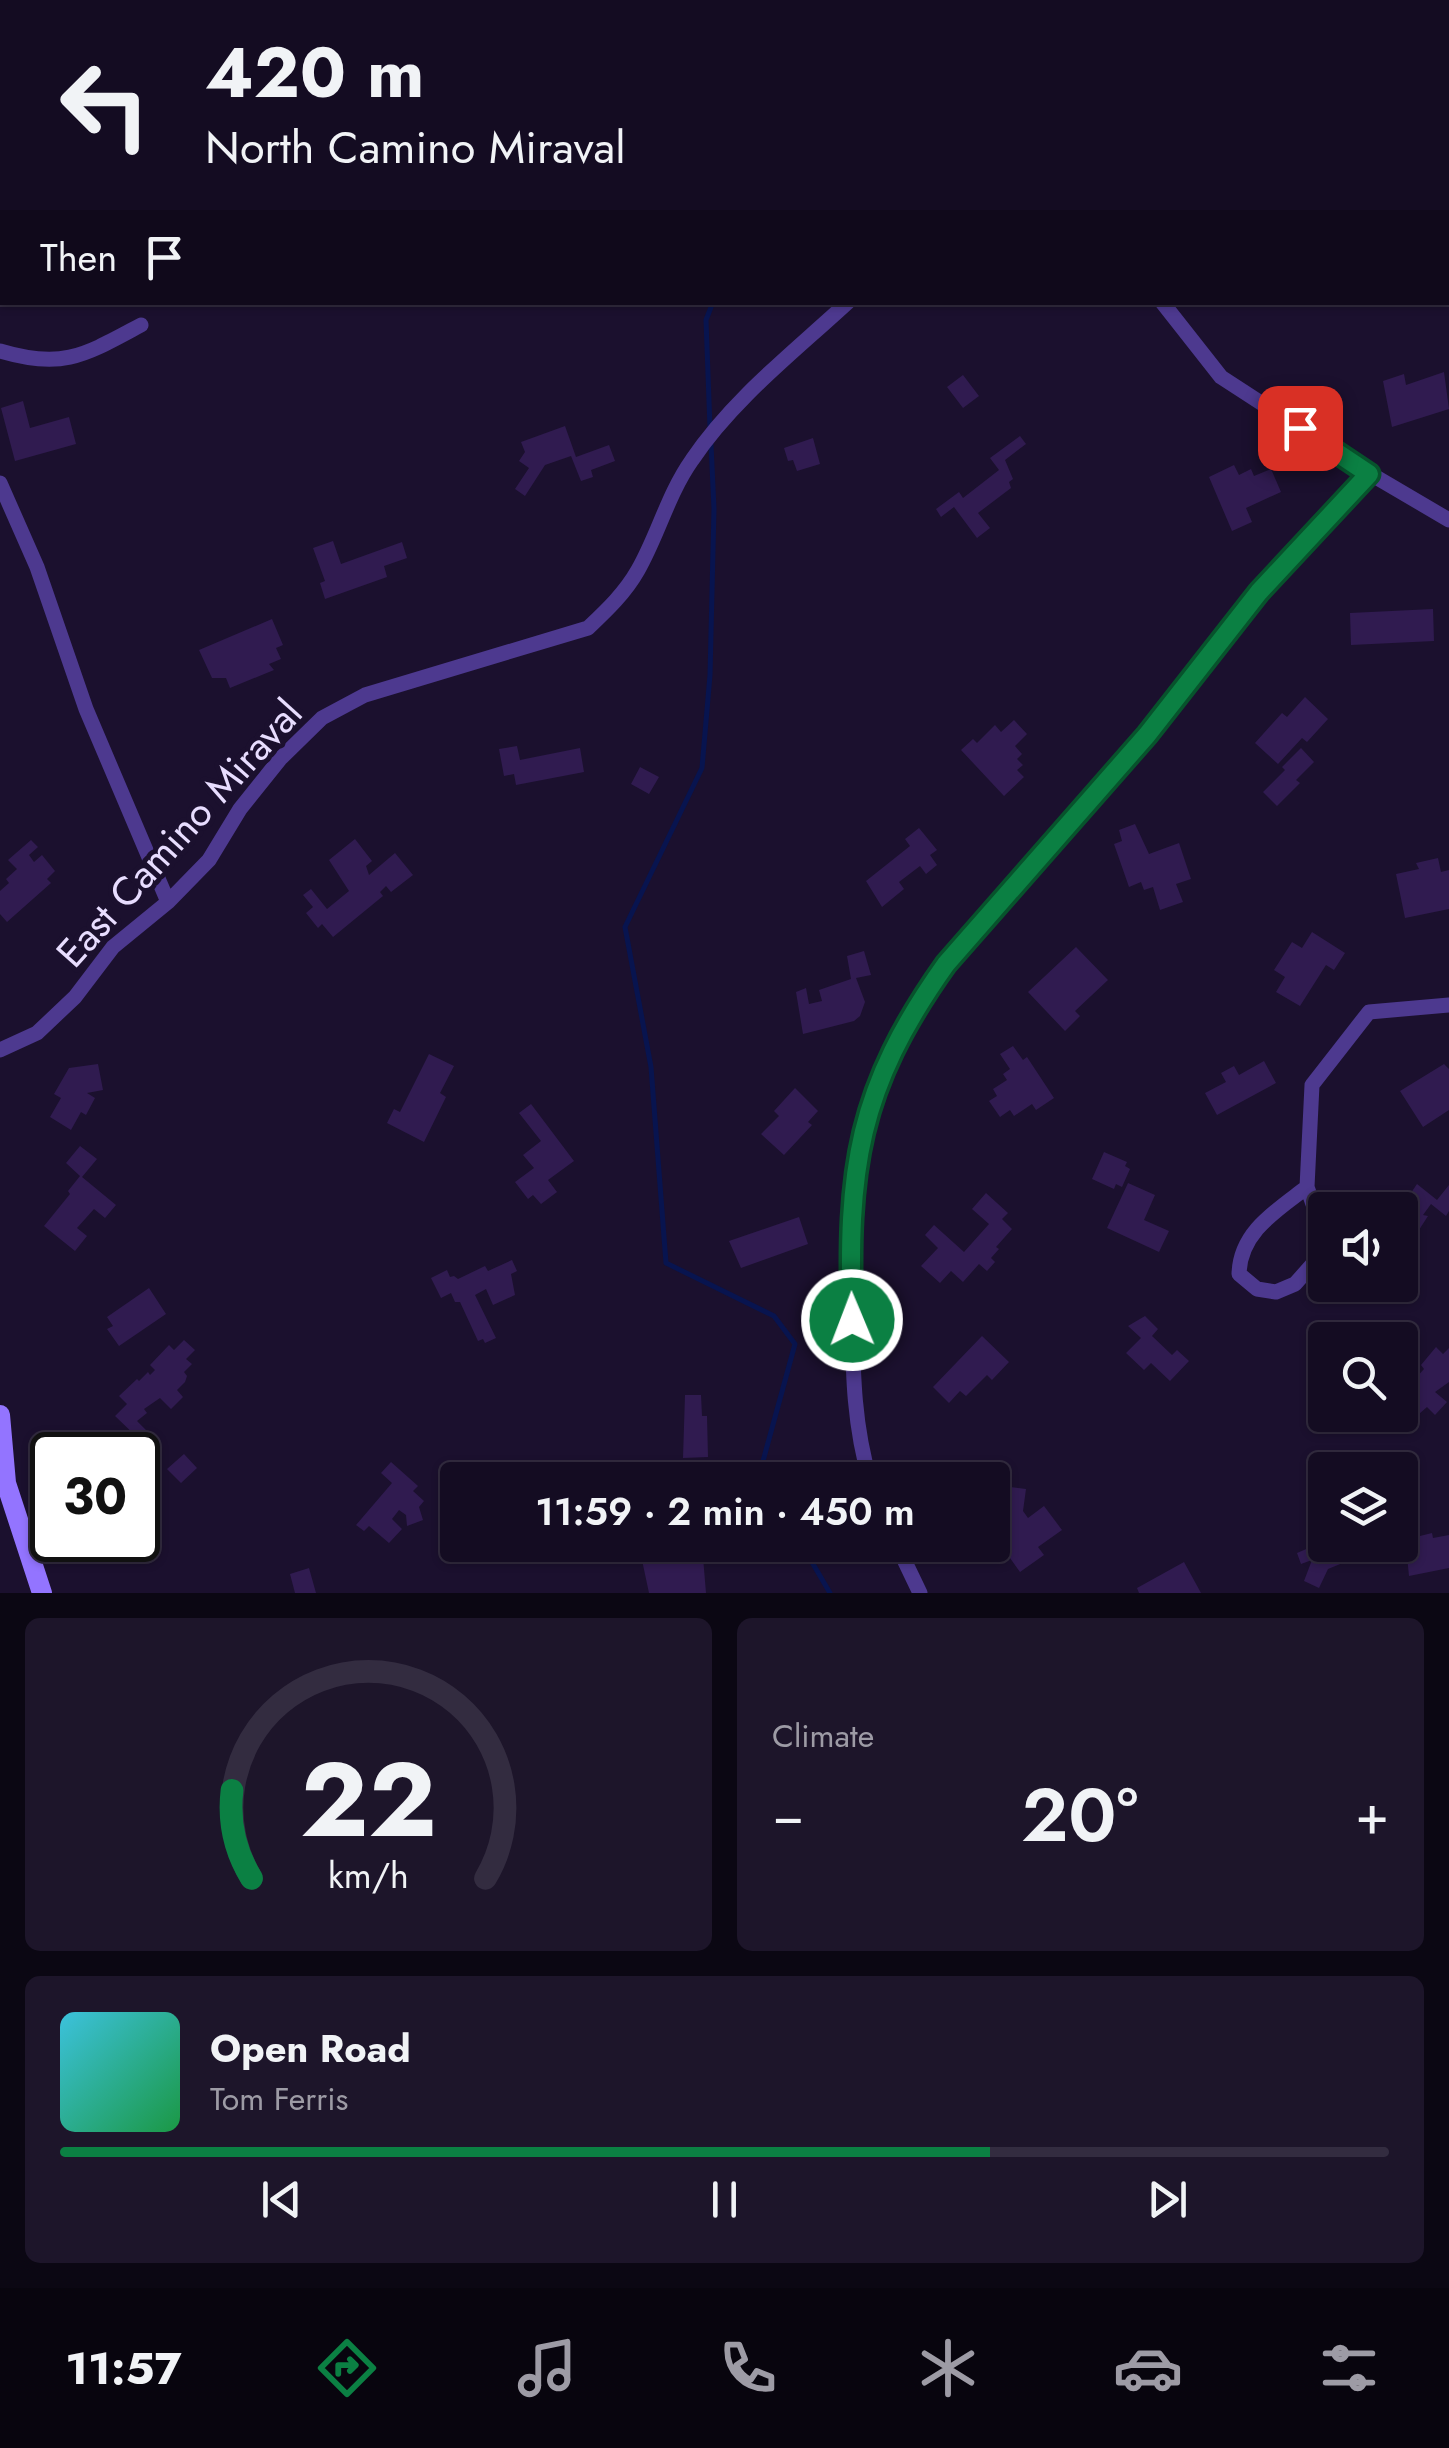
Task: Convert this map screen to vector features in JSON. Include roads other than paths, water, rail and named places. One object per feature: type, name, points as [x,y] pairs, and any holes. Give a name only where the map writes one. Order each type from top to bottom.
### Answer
[{"type":"main road","points":[[0,1415],[6,1483],[42,1593]]},
{"type":"street","name":"East Camino Miraval","points":[[0,1050],[37,1034],[75,997],[113,947],[168,902],[209,860],[240,809],[280,759],[322,718],[364,695],[588,628],[616,602],[639,570],[663,512],[692,460],[754,390],[845,305]]},
{"type":"street","points":[[1164,305],[1221,377],[1369,474],[1449,520]]},
{"type":"street","points":[[0,351],[35,362],[68,358],[98,348],[140,326]]},
{"type":"street","points":[[866,1462],[856,1418],[854,1383],[852,1198],[866,1116],[888,1060],[924,994],[946,964],[1147,735],[1263,587],[1369,474]]},
{"type":"street","points":[[0,484],[37,568],[86,709],[168,902]]},
{"type":"street","points":[[1307,1187],[1254,1230],[1239,1254],[1239,1274],[1257,1290],[1276,1292],[1295,1284],[1318,1257],[1321,1227],[1307,1187],[1312,1085],[1369,1012],[1449,1005]]},
{"type":"street","points":[[905,1562],[920,1593]]},
{"type":"waterway","points":[[710,428],[706,320],[712,305]]},
{"type":"waterway","points":[[711,444],[714,509],[710,675],[702,768],[625,927],[651,1067],[666,1263],[774,1316],[795,1344],[763,1462]]},
{"type":"waterway","points":[[812,1562],[830,1593]]}]
